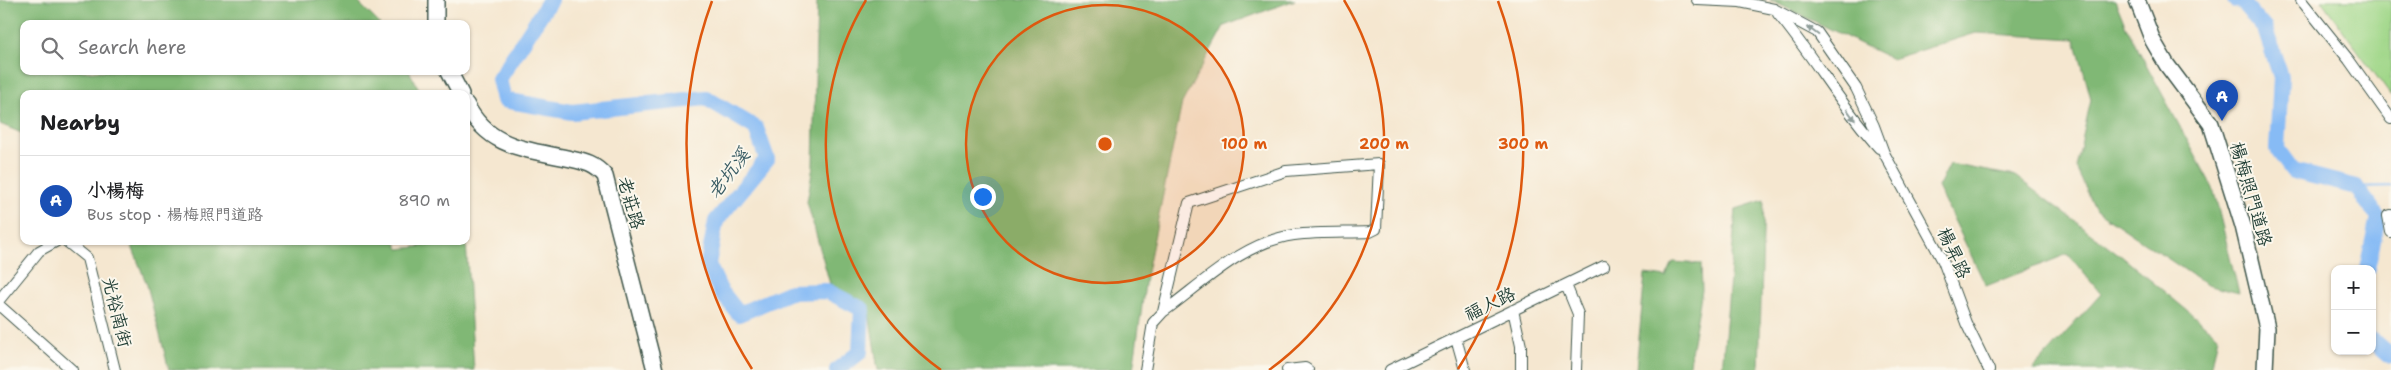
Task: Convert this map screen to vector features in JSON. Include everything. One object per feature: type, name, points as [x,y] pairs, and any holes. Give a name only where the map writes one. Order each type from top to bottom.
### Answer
[{"type":"street","points":[[436,0],[436,20]]},
{"type":"street","points":[[1697,0],[1740,2],[1774,9],[1817,32],[1856,88],[1884,153]]},
{"type":"street","name":"楊梅照門道路","points":[[2137,0],[2153,41],[2167,65],[2211,124],[2243,226],[2267,328],[2265,370]]},
{"type":"street","points":[[2300,0],[2348,60],[2391,119]]},
{"type":"street","points":[[1774,9],[1800,41],[1860,126],[1884,153]]},
{"type":"street","points":[[452,75],[459,90]]},
{"type":"street","name":"老莊路","points":[[470,109],[488,134],[505,144],[591,164],[605,176],[655,370]]},
{"type":"street","name":"楊昇路","points":[[1884,153],[1942,261],[1966,323],[1989,370]]},
{"type":"street","points":[[1144,370],[1153,323],[1163,312],[1234,259],[1259,246],[1292,235],[1370,232],[1376,228],[1379,164],[1341,165],[1286,171],[1189,203],[1163,312]]},
{"type":"street","points":[[2390,215],[2391,232]]},
{"type":"street","points":[[0,299],[39,251],[50,245]]},
{"type":"street","name":"光裕南街","points":[[71,245],[87,258],[115,370]]},
{"type":"street","name":"福人路","points":[[1393,369],[1604,266]]},
{"type":"street","points":[[1566,285],[1578,314],[1576,370]]},
{"type":"street","points":[[0,306],[72,370]]},
{"type":"street","points":[[1513,310],[1521,346],[1521,370]]},
{"type":"street","points":[[1456,338],[1465,370]]},
{"type":"street","points":[[1287,370],[1305,368],[1308,370]]},
{"type":"green space","points":[[0,0],[356,0],[376,20],[20,20],[20,75],[411,75],[419,89],[20,90],[20,132],[0,124]]},
{"type":"green space","points":[[817,0],[1295,0],[1224,26],[1182,103],[1146,277],[1133,370],[878,370],[868,306],[830,284],[807,202],[813,166]]},
{"type":"green space","points":[[1770,0],[2115,0],[2126,27],[2213,188],[2239,293],[2207,285],[2096,210],[2076,168],[2091,99],[2075,39],[1976,33],[1892,59]]},
{"type":"green space","points":[[2321,0],[2391,0],[2391,96]]},
{"type":"green space","points":[[1950,164],[2015,176],[2120,255],[2218,336],[2211,370],[2032,370],[2101,294],[2068,254],[1986,286],[1938,187]]},
{"type":"green space","points":[[1764,200],[1759,370],[1722,370],[1736,209]]},
{"type":"green space","points":[[132,245],[397,245],[399,249],[432,245],[466,245],[474,370],[169,370],[147,285]]},
{"type":"green space","points":[[1673,262],[1701,264],[1702,290],[1688,370],[1636,370],[1645,274],[1666,277]]},
{"type":"waterway","name":"老坑溪","points":[[550,0],[499,79],[504,100],[572,112],[706,98],[756,128],[767,159],[716,221],[708,264],[720,290],[739,314],[790,292],[827,291],[862,309],[860,352],[837,370]]},
{"type":"waterway","points":[[2235,0],[2241,1],[2265,29],[2281,77],[2277,149],[2293,171],[2356,187],[2378,217],[2368,265]]},
{"type":"waterway","points":[[2356,187],[2391,186]]},
{"type":"waterway","points":[[2376,343],[2391,356]]},
{"type":"place","name":"小楊梅","points":[[2222,121]]}]
